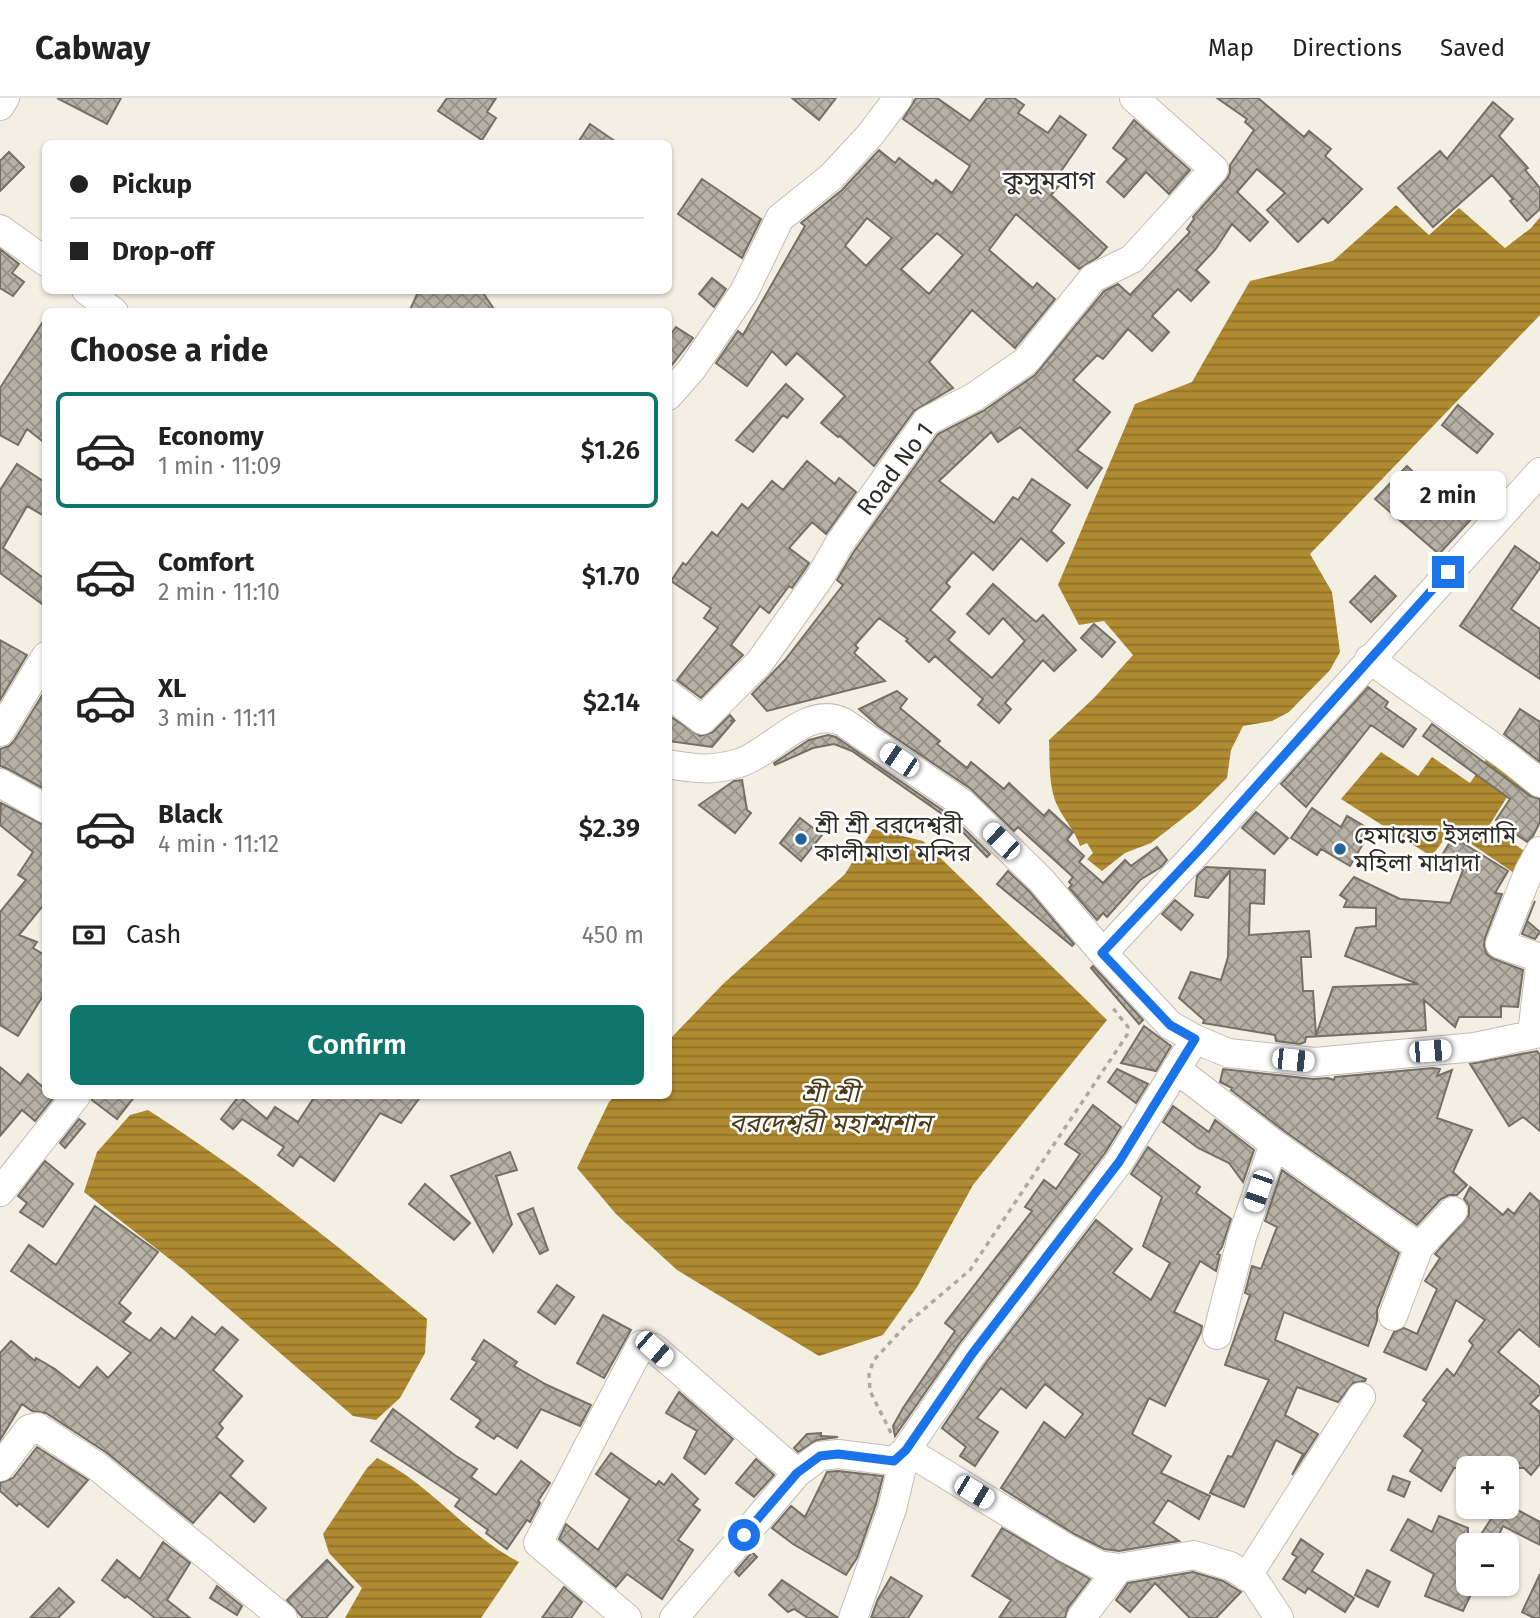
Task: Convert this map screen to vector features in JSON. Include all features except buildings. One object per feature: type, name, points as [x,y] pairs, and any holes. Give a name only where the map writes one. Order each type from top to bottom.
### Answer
[{"type":"street","points":[[0,106],[5,98]]},
{"type":"street","points":[[672,392],[692,369],[744,292],[780,218],[831,177],[870,135],[898,98]]},
{"type":"street","name":"Road No 1","points":[[672,697],[702,720],[758,663],[927,421],[974,397],[1026,360],[1093,278],[1132,259],[1214,169],[1134,98]]},
{"type":"street","points":[[0,229],[42,259]]},
{"type":"street","points":[[91,294],[109,308]]},
{"type":"street","points":[[1102,953],[1201,848],[1540,472]]},
{"type":"street","points":[[1369,659],[1540,783]]},
{"type":"street","points":[[0,732],[42,665]]},
{"type":"street","points":[[672,765],[700,771],[742,763],[802,724],[832,717],[962,803],[1041,880],[1102,953],[1170,1025],[1228,1053],[1315,1062],[1475,1047],[1536,1034],[1540,967]]},
{"type":"street","points":[[0,783],[42,807]]},
{"type":"street","points":[[1540,851],[1529,871],[1500,944],[1540,958]]},
{"type":"street","points":[[674,1618],[797,1473],[820,1456],[838,1454],[894,1461],[906,1450],[972,1354],[1119,1162],[1195,1039]]},
{"type":"street","points":[[1176,1069],[1274,1144],[1419,1247]]},
{"type":"street","points":[[0,1192],[74,1099]]},
{"type":"street","points":[[1216,1335],[1242,1237],[1274,1144]]},
{"type":"street","points":[[1392,1316],[1419,1247],[1452,1211]]},
{"type":"street","points":[[627,1618],[538,1543],[640,1345],[654,1349],[797,1473]]},
{"type":"street","points":[[1247,1577],[1362,1397]]},
{"type":"street","points":[[0,1467],[29,1429],[37,1427],[98,1467],[283,1618]]},
{"type":"street","points":[[906,1450],[1066,1548],[1100,1565],[1119,1568],[1194,1555],[1230,1566],[1254,1580],[1279,1618]]},
{"type":"street","points":[[853,1618],[892,1509],[906,1450]]},
{"type":"street","points":[[1081,1618],[1119,1568]]},
{"type":"path","points":[[906,1450],[893,1438],[870,1391],[869,1375],[873,1361],[909,1322],[970,1270],[1003,1223],[1024,1186],[1127,1035],[1128,1027],[1112,1007]]},
{"type":"water","points":[[1396,205],[1429,235],[1459,208],[1505,248],[1531,228],[1540,217],[1540,315],[1310,554],[1332,592],[1340,652],[1330,670],[1289,712],[1272,721],[1243,726],[1231,750],[1227,778],[1196,808],[1151,843],[1125,853],[1102,871],[1087,859],[1093,853],[1087,843],[1080,846],[1055,800],[1050,774],[1049,740],[1095,697],[1133,655],[1104,621],[1079,625],[1058,585],[1135,404],[1192,382],[1250,281],[1333,261]]},
{"type":"water","points":[[1381,752],[1418,776],[1432,757],[1470,783],[1487,758],[1540,796],[1540,821],[1507,797],[1489,826],[1527,853],[1517,875],[1451,830],[1434,853],[1426,853],[1341,799]]},
{"type":"water","name":"শ্রী শ্রী বরদেশ্বরী মহাশ্মশান","points":[[873,829],[923,841],[1107,1020],[973,1185],[917,1287],[883,1335],[819,1356],[677,1270],[616,1214],[577,1168],[612,1099],[672,1099],[672,1037],[723,984],[845,874]]},
{"type":"water","points":[[148,1110],[290,1210],[427,1319],[425,1353],[400,1398],[376,1420],[353,1416],[185,1271],[84,1192],[97,1152],[130,1115]]},
{"type":"water","points":[[377,1458],[415,1481],[482,1538],[519,1562],[481,1618],[345,1618],[362,1588],[329,1553],[323,1534],[367,1468]]},
{"type":"place","name":"শ্রী শ্রী বরদেশ্বরী কালীমাতা মন্দির","points":[[801,839]]},
{"type":"place","name":"হেমায়েত ইসলামি মহিলা মাদ্রাদা","points":[[1340,849]]},
{"type":"district","name":"কুসুমবাগ","points":[[1049,180]]},
{"type":"route","points":[[744,1535],[797,1473],[820,1456],[838,1454],[894,1461],[906,1450],[972,1354],[1119,1162],[1195,1039],[1170,1025],[1102,953],[1201,848],[1448,572]]}]
